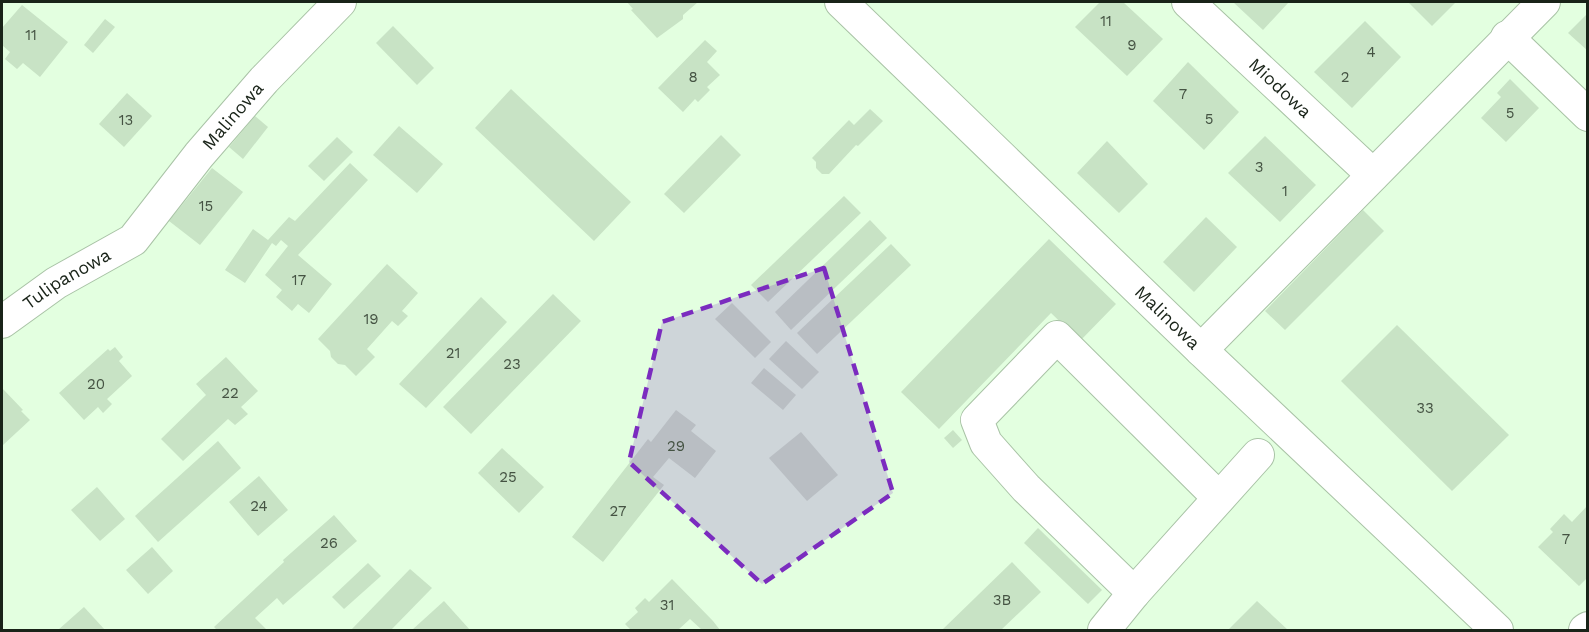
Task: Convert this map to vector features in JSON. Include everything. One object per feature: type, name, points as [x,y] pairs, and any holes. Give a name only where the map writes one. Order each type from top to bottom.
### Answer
[{"type":"street","name":"Malinowa","points":[[133,240],[199,155],[264,80],[340,2]]},
{"type":"street","name":"Malinowa","points":[[841,2],[1201,350],[1497,630]]},
{"type":"street","name":"Miodowa","points":[[1188,2],[1373,176]]},
{"type":"street","points":[[1201,350],[1544,2]]},
{"type":"street","points":[[1508,38],[1587,115]]},
{"type":"street","name":"Tulipanowa","points":[[2,322],[56,283],[133,240]]},
{"type":"street","points":[[1134,593],[1026,488],[986,443],[977,420],[1057,337],[1220,498]]},
{"type":"street","points":[[1104,630],[1134,593],[1258,455]]},
{"type":"highlighted area","points":[[824,268],[893,493],[762,584],[629,462],[662,322]]},
{"type":"building","points":[[627,2],[698,2],[683,15],[683,19],[657,38],[631,10],[633,9]]},
{"type":"building","points":[[1100,2],[1123,2],[1163,39],[1127,76],[1075,27]]},
{"type":"building","points":[[1233,2],[1289,2],[1263,30]]},
{"type":"building","points":[[1408,2],[1456,2],[1432,26]]},
{"type":"building","points":[[22,5],[68,42],[40,77],[23,63],[17,69],[5,59],[10,52],[2,45],[2,28]]},
{"type":"building","points":[[1588,13],[1588,51],[1568,33]]},
{"type":"building","points":[[105,19],[115,27],[93,53],[84,45]]},
{"type":"building","points":[[1365,21],[1401,57],[1352,108],[1314,72]]},
{"type":"building","points":[[393,26],[434,68],[417,85],[376,43]]},
{"type":"building","points":[[705,40],[717,51],[707,62],[720,75],[707,87],[710,90],[698,102],[695,99],[683,112],[658,88]]},
{"type":"building","points":[[1188,62],[1239,112],[1204,150],[1153,101]]},
{"type":"building","points":[[1510,79],[1539,108],[1506,142],[1481,118],[1501,97],[1497,93]]},
{"type":"building","points":[[511,89],[631,202],[594,241],[475,128]]},
{"type":"building","points":[[127,93],[152,116],[124,147],[99,124]]},
{"type":"building","points":[[870,109],[883,121],[829,174],[822,174],[816,168],[816,162],[812,158],[849,120],[854,125]]},
{"type":"building","points":[[255,116],[268,127],[243,159],[229,147]]},
{"type":"building","points":[[399,126],[443,164],[417,193],[373,155]]},
{"type":"building","points":[[721,135],[741,155],[684,213],[664,194]]},
{"type":"building","points":[[1265,136],[1316,185],[1280,222],[1228,173]]},
{"type":"building","points":[[337,137],[353,152],[324,181],[308,166]]},
{"type":"building","points":[[1107,141],[1148,184],[1119,213],[1077,173]]},
{"type":"building","points":[[350,163],[368,180],[298,255],[332,284],[309,313],[298,304],[292,311],[276,297],[282,290],[265,275],[288,246],[281,240],[276,246],[272,243],[245,283],[225,270],[253,229],[268,240],[289,217],[295,221]]},
{"type":"building","points":[[212,168],[243,192],[200,245],[169,221]]},
{"type":"building","points":[[844,196],[861,213],[768,302],[751,285]]},
{"type":"building","points":[[1363,210],[1384,231],[1285,330],[1265,311]]},
{"type":"building","points":[[1206,217],[1237,247],[1194,292],[1163,262]]},
{"type":"building","points":[[870,220],[887,238],[791,330],[775,312]]},
{"type":"building","points":[[1049,239],[1116,304],[1080,341],[1051,313],[939,429],[901,392]]},
{"type":"building","points":[[891,244],[911,265],[817,354],[797,333]]},
{"type":"building","points":[[387,264],[418,293],[402,311],[408,316],[398,326],[392,321],[367,349],[375,357],[356,376],[345,365],[338,364],[331,357],[330,351],[318,339]]},
{"type":"building","points":[[553,294],[581,321],[471,434],[443,407]]},
{"type":"building","points":[[481,297],[507,322],[426,408],[399,384]]},
{"type":"building","points":[[732,303],[771,342],[755,358],[715,319]]},
{"type":"building","points":[[1397,325],[1509,435],[1452,491],[1341,381]]},
{"type":"building","points":[[786,341],[819,372],[802,389],[769,359]]},
{"type":"building","points":[[115,347],[123,357],[119,361],[132,376],[107,399],[112,404],[103,413],[98,407],[84,420],[59,393],[108,349],[110,351]]},
{"type":"building","points":[[226,357],[258,391],[241,407],[248,414],[235,425],[228,419],[183,461],[161,439],[206,395],[196,384]]},
{"type":"building","points":[[764,368],[796,395],[783,410],[751,383]]},
{"type":"building","points":[[2,388],[30,420],[3,445]]},
{"type":"building","points":[[676,410],[696,425],[691,431],[716,451],[695,478],[669,458],[653,477],[664,485],[603,562],[572,537],[648,439],[651,442]]},
{"type":"building","points":[[953,430],[962,440],[953,448],[944,438]]},
{"type":"building","points":[[801,432],[838,475],[807,501],[769,458]]},
{"type":"building","points":[[218,441],[241,468],[158,542],[135,516]]},
{"type":"building","points":[[502,448],[544,487],[519,513],[478,473]]},
{"type":"building","points":[[259,476],[288,510],[258,536],[229,502]]},
{"type":"building","points":[[97,487],[125,519],[100,541],[71,510]]},
{"type":"building","points":[[1588,505],[1588,577],[1579,586],[1538,547],[1553,532],[1550,529],[1564,514],[1572,522]]},
{"type":"building","points":[[334,515],[357,541],[283,605],[277,598],[255,618],[267,630],[217,630],[214,627],[284,562],[283,560]]},
{"type":"building","points":[[1038,528],[1102,590],[1088,604],[1024,543]]},
{"type":"building","points":[[152,547],[173,571],[148,594],[126,570]]},
{"type":"building","points":[[1012,562],[1041,592],[1001,630],[942,630]]},
{"type":"building","points":[[368,563],[381,576],[344,609],[332,597]]},
{"type":"building","points":[[410,569],[432,588],[391,630],[351,630]]},
{"type":"building","points":[[672,579],[720,630],[702,630],[690,619],[678,630],[631,630],[625,624],[638,612],[635,608],[645,598],[649,602]]},
{"type":"building","points":[[444,601],[470,630],[412,630]]},
{"type":"building","points":[[1257,601],[1288,630],[1228,630]]},
{"type":"building","points":[[84,607],[105,630],[58,630]]}]
